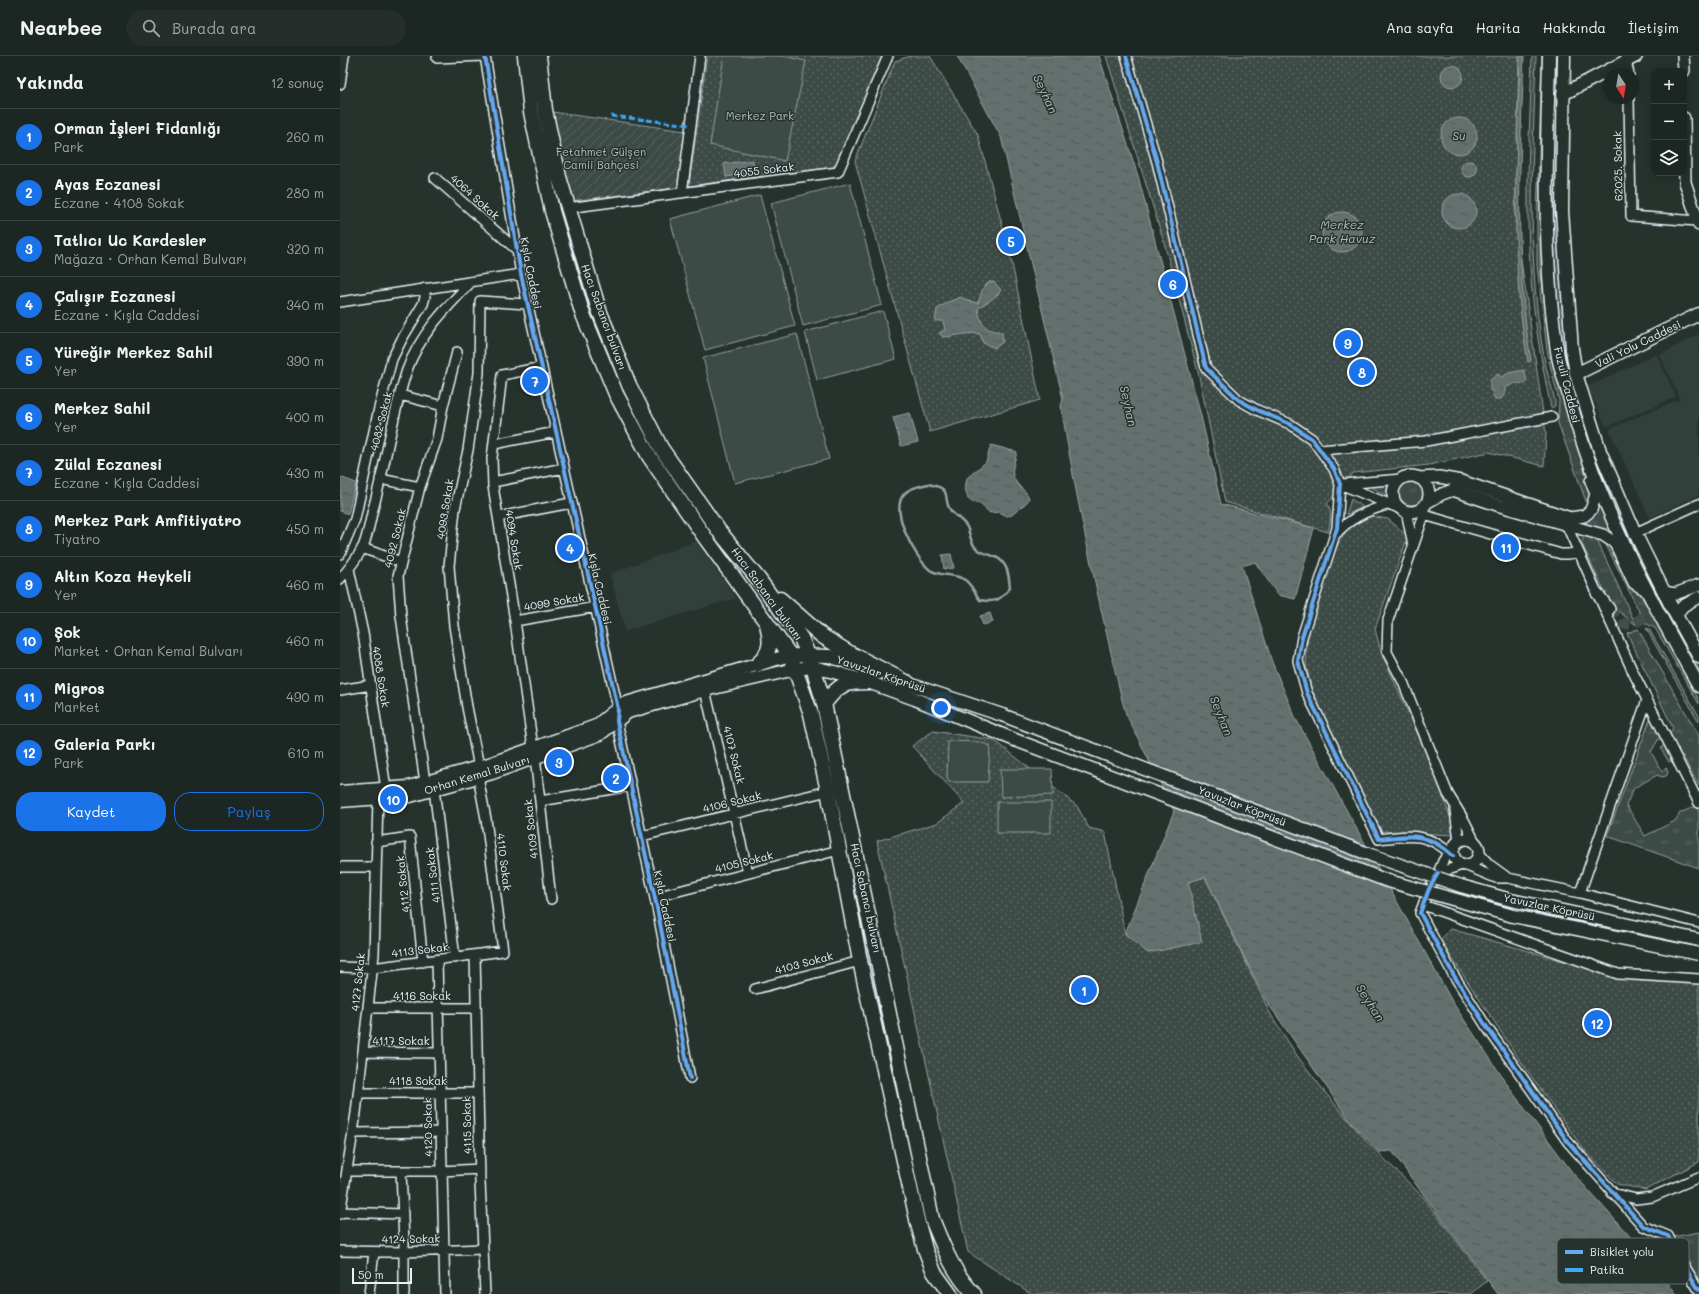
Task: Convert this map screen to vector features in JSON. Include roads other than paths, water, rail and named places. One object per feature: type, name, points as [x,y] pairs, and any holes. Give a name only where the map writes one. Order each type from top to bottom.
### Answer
[{"type":"main road","name":"Hacı Sabancı bulvarı","points":[[525,56],[531,112],[552,211],[582,312],[616,394],[649,456],[706,539],[790,655],[811,714],[828,791],[860,961],[923,1242],[934,1272],[950,1294]]},
{"type":"main road","name":"Hacı Sabancı bulvarı","points":[[539,56],[545,110],[567,208],[599,310],[629,385],[661,448],[719,531],[760,581],[801,638],[811,661],[824,704],[932,1219],[948,1259],[963,1283],[974,1294]]},
{"type":"main road","name":"Fuzuli Caddesi","points":[[1550,56],[1546,205],[1547,262],[1557,353],[1574,417],[1587,457],[1646,590],[1699,686]]},
{"type":"main road","name":"Fuzuli Caddesi","points":[[1564,56],[1562,211],[1572,349],[1576,374],[1600,451],[1635,533],[1664,592],[1699,657]]},
{"type":"main road","points":[[1563,94],[1629,58]]},
{"type":"main road","name":"Vali Yolu Caddesi","points":[[1576,374],[1699,314]]},
{"type":"main road","points":[[760,581],[822,636],[848,652],[908,683]]},
{"type":"main road","points":[[758,664],[766,657],[770,649],[770,640],[766,620]]},
{"type":"main road","name":"Orhan Kemal Bulvarı","points":[[534,753],[596,726],[623,704],[790,655]]},
{"type":"main road","name":"Yavuzlar Köprüsü","points":[[790,655],[811,661],[834,672],[868,682],[915,699],[1015,740],[1385,880],[1513,916],[1699,954]]},
{"type":"main road","name":"Yavuzlar Köprüsü","points":[[811,661],[829,656],[1002,715],[1371,855],[1461,886],[1511,900],[1699,940]]},
{"type":"main road","name":"Orhan Kemal Bulvarı","points":[[340,801],[410,796],[430,786],[600,734],[628,712],[706,690],[795,669],[811,661]]},
{"type":"main road","points":[[824,704],[835,690],[842,685],[851,682],[868,682]]},
{"type":"main road","name":"Orhan Kemal Bulvarı","points":[[340,792],[430,786]]},
{"type":"street","points":[[340,84],[344,56]]},
{"type":"street","points":[[437,58],[484,56]]},
{"type":"street","name":"Kışla Caddesi","points":[[484,56],[520,274],[618,709],[617,721],[655,897],[690,1078]]},
{"type":"street","points":[[682,193],[700,56]]},
{"type":"street","name":"4055 Sokak","points":[[567,208],[838,172],[888,56]]},
{"type":"street","points":[[1126,56],[1157,162],[1206,368],[1239,400],[1257,410],[1290,424],[1312,439],[1334,468],[1340,484],[1337,528],[1302,637],[1298,661],[1307,693],[1379,839],[1412,836],[1429,839],[1442,846],[1454,849]]},
{"type":"street","points":[[1683,56],[1684,68]]},
{"type":"street","points":[[1628,68],[1629,58]]},
{"type":"street","name":"62025. Sokak","points":[[1629,104],[1631,216],[1698,223]]},
{"type":"street","points":[[1684,140],[1685,182],[1698,223]]},
{"type":"street","name":"4064 Sokak","points":[[436,178],[517,250]]},
{"type":"street","points":[[340,302],[520,274]]},
{"type":"street","name":"4082 Sokak","points":[[340,579],[349,569],[362,548],[380,479],[390,431],[408,369],[422,339],[443,312],[471,282]]},
{"type":"street","points":[[340,554],[355,519],[379,408],[392,359],[423,304],[425,288]]},
{"type":"street","name":"4093 Sokak","points":[[478,772],[454,626],[449,566],[455,509],[468,450],[479,373],[480,301],[527,304]]},
{"type":"street","name":"4092 Sokak","points":[[430,786],[401,616],[398,576],[420,487],[437,439],[443,406],[457,352]]},
{"type":"street","name":"4094 Sokak","points":[[534,753],[516,621],[493,482],[492,458],[502,375],[542,368]]},
{"type":"street","points":[[400,395],[443,406]]},
{"type":"street","points":[[1320,450],[1430,440],[1552,417]]},
{"type":"street","points":[[494,444],[556,432]]},
{"type":"street","points":[[1340,484],[1402,479],[1408,477],[1439,477],[1461,481],[1570,518],[1584,516],[1591,510],[1596,494],[1587,473],[1587,457]]},
{"type":"street","points":[[493,482],[564,468]]},
{"type":"street","points":[[1418,478],[1427,486],[1429,498],[1388,620],[1387,652],[1403,682],[1454,806],[1464,820],[1478,848],[1490,865],[1508,878]]},
{"type":"street","points":[[380,479],[420,487]]},
{"type":"street","points":[[1402,479],[1398,483],[1394,493],[1394,499],[1399,508],[1413,548]]},
{"type":"street","points":[[1340,484],[1399,508]]},
{"type":"street","points":[[1334,536],[1344,525],[1373,508],[1399,508],[1418,511],[1425,508],[1442,494],[1453,490],[1500,506],[1603,535],[1615,543],[1634,583],[1646,590]]},
{"type":"street","points":[[498,517],[571,503]]},
{"type":"street","points":[[1635,533],[1699,504]]},
{"type":"street","points":[[1425,508],[1561,554],[1578,552]]},
{"type":"street","points":[[1566,524],[1647,700],[1699,803]]},
{"type":"street","points":[[362,548],[401,562]]},
{"type":"street","name":"4088 Sokak","points":[[349,569],[363,633],[386,789]]},
{"type":"street","points":[[1664,592],[1675,594],[1699,586]]},
{"type":"street","points":[[1597,593],[1609,609]]},
{"type":"street","points":[[1676,615],[1683,606],[1699,597]]},
{"type":"street","name":"4099 Sokak","points":[[516,621],[596,607]]},
{"type":"street","points":[[340,690],[371,685]]},
{"type":"street","name":"4107 Sokak","points":[[706,690],[748,873]]},
{"type":"street","points":[[1580,894],[1647,700]]},
{"type":"street","name":"4109 Sokak","points":[[534,753],[551,899]]},
{"type":"street","name":"4110 Sokak","points":[[478,772],[486,819],[503,951]]},
{"type":"street","name":"4111 Sokak","points":[[430,786],[455,958]]},
{"type":"street","points":[[540,801],[631,786]]},
{"type":"street","name":"4106 Sokak","points":[[642,836],[828,791]]},
{"type":"street","name":"4127 Sokak","points":[[340,1213],[353,1132],[372,968],[378,799]]},
{"type":"street","points":[[1454,806],[1455,860],[1465,865],[1496,878],[1508,878],[1699,923]]},
{"type":"street","name":"4112 Sokak","points":[[376,842],[410,837],[423,962]]},
{"type":"street","points":[[1478,848],[1468,839],[1454,849],[1443,861],[1429,889],[1420,913],[1453,974],[1486,1026],[1568,1142],[1643,1226],[1668,1236],[1669,1238]]},
{"type":"street","points":[[1438,873],[1475,861],[1478,848]]},
{"type":"street","name":"4105 Sokak","points":[[655,897],[839,850]]},
{"type":"street","points":[[340,867],[376,867]]},
{"type":"street","points":[[1423,906],[1618,974],[1699,979]]},
{"type":"street","name":"4113 Sokak","points":[[340,967],[372,968],[503,951]]},
{"type":"street","name":"4115 Sokak","points":[[475,955],[480,1169],[485,1294]]},
{"type":"street","name":"4120 Sokak","points":[[437,960],[445,1294]]},
{"type":"street","name":"4103 Sokak","points":[[755,989],[860,961]]},
{"type":"street","name":"4116 Sokak","points":[[368,1008],[476,1008]]},
{"type":"street","name":"4117 Sokak","points":[[363,1052],[439,1053]]},
{"type":"street","name":"4118 Sokak","points":[[358,1093],[478,1093]]},
{"type":"street","points":[[353,1132],[440,1132]]},
{"type":"street","points":[[347,1171],[441,1171],[480,1169]]},
{"type":"street","points":[[401,1171],[404,1294]]},
{"type":"street","points":[[1612,1193],[1636,1199],[1652,1198],[1699,1177]]},
{"type":"street","points":[[340,1213],[403,1214]]},
{"type":"street","name":"4124 Sokak","points":[[340,1251],[404,1252],[483,1249]]},
{"type":"street","points":[[369,1294],[374,1252]]},
{"type":"street","points":[[1689,1273],[1699,1290]]},
{"type":"water","name":"Seyhan","points":[[957,56],[1099,56],[1138,176],[1201,416],[1221,504],[1314,528],[1295,599],[1278,595],[1255,562],[1242,566],[1272,662],[1296,719],[1453,1003],[1513,1093],[1572,1172],[1631,1238],[1557,1238],[1557,1284],[1669,1284],[1676,1294],[1498,1294],[1392,1151],[1379,1152],[1351,1122],[1265,999],[1205,877],[1188,882],[1202,942],[1148,953],[1125,934],[1174,811],[1126,714],[1122,700],[1081,517],[1061,406],[1063,399],[1001,137]]},
{"type":"water","points":[[1520,56],[1524,56],[1520,170],[1520,247],[1522,285],[1531,361],[1528,362],[1518,286],[1516,248],[1516,171]]},
{"type":"water","points":[[1448,65],[1456,65],[1463,72],[1463,80],[1456,87],[1448,87],[1441,80],[1441,72]]},
{"type":"water","name":"Su","points":[[1463,118],[1472,123],[1476,129],[1476,143],[1472,149],[1463,154],[1455,154],[1446,149],[1442,143],[1441,132],[1446,123],[1452,119]]},
{"type":"water","points":[[753,160],[754,173],[726,177],[724,164]]},
{"type":"water","points":[[1466,161],[1472,161],[1477,166],[1475,175],[1472,177],[1466,177],[1461,172],[1461,166]]},
{"type":"water","points":[[1456,194],[1462,194],[1466,195],[1473,201],[1476,211],[1475,218],[1469,225],[1462,228],[1456,228],[1452,227],[1445,221],[1442,214],[1442,208],[1443,204],[1449,197]]},
{"type":"water","name":"Merkez Park Havuz","points":[[1338,212],[1346,212],[1353,215],[1359,221],[1362,232],[1359,243],[1353,249],[1346,252],[1338,252],[1331,249],[1325,243],[1322,236],[1322,228],[1325,221],[1331,215]]},
{"type":"water","points":[[989,282],[994,282],[1001,290],[996,296],[978,309],[985,326],[991,330],[1002,332],[1003,342],[995,348],[983,343],[980,334],[943,337],[939,333],[945,330],[943,321],[935,321],[937,309],[948,302],[961,297],[968,301],[978,303],[983,288]]},
{"type":"water","points":[[1524,370],[1527,381],[1525,384],[1515,383],[1505,388],[1505,394],[1501,399],[1495,399],[1492,394],[1493,392],[1490,390],[1490,380],[1498,374],[1502,377],[1509,373]]},
{"type":"water","points":[[910,413],[918,442],[901,446],[893,417]]},
{"type":"water","points":[[991,445],[1017,452],[1013,467],[1014,479],[1026,492],[1029,498],[1027,502],[1012,515],[1007,516],[999,512],[990,513],[980,504],[972,502],[968,499],[965,488],[967,478],[986,462]]},
{"type":"water","points":[[340,477],[356,483],[348,514],[340,511]]},
{"type":"water","points":[[951,554],[954,568],[944,569],[942,555]]},
{"type":"water","points":[[990,613],[993,622],[983,625],[980,616]]},
{"type":"waterway","points":[[928,484],[942,488],[945,491],[948,506],[951,511],[964,522],[975,547],[982,552],[998,558],[1006,567],[1010,588],[997,600],[980,600],[970,584],[965,580],[957,576],[938,574],[930,570],[917,555],[911,545],[901,521],[901,500],[905,493],[910,489],[928,484]]},
{"type":"tunnel","points":[[1609,609],[1623,624],[1631,624],[1699,591]]},
{"type":"place","name":"Yüreğir Merkez Sahil","points":[[1011,241]]},
{"type":"place","name":"Merkez Sahil","points":[[1173,284]]},
{"type":"place","name":"Altın Koza Heykeli","points":[[1348,343]]},
{"type":"place","name":"Merkez Park Amfitiyatro","points":[[1362,372]]},
{"type":"place","name":"Zülal Eczanesi","points":[[535,381]]},
{"type":"place","name":"Migros","points":[[1506,547]]},
{"type":"place","name":"Çalışır Eczanesi","points":[[570,548]]},
{"type":"place","name":"Tatlıcı Uc Kardesler","points":[[559,762]]},
{"type":"place","name":"Ayas Eczanesi","points":[[616,778]]},
{"type":"place","name":"Şok","points":[[393,799]]},
{"type":"place","name":"Orman İşleri Fidanlığı","points":[[1084,990]]},
{"type":"place","name":"Galeria Parkı","points":[[1597,1023]]},
{"type":"park label","name":"Merkez Park","points":[[760,116]]},
{"type":"park label","name":"Fetahmet Gülşen Camii Bahçesi","points":[[601,158]]}]
